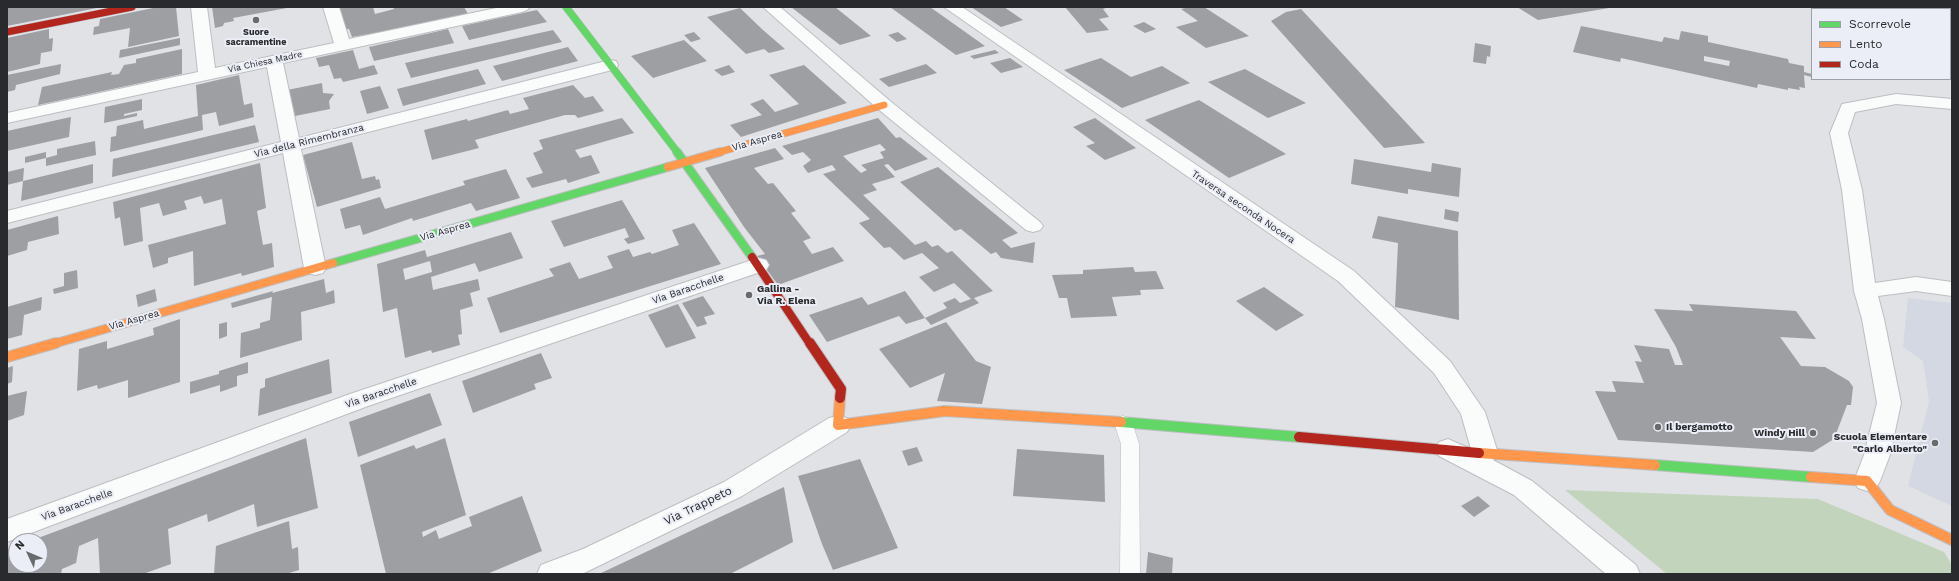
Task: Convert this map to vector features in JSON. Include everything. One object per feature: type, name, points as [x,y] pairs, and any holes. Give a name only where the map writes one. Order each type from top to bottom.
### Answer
[{"type":"street","points":[[7,32],[132,7]]},
{"type":"street","points":[[200,7],[207,74]]},
{"type":"street","points":[[331,7],[343,45]]},
{"type":"street","name":"Via Chiesa Madre","points":[[7,118],[522,7]]},
{"type":"street","points":[[566,7],[685,162],[758,265],[841,389],[838,425],[945,412],[1123,422],[1448,450],[1867,482],[1890,510],[1952,540]]},
{"type":"street","points":[[771,7],[884,105],[1033,226]]},
{"type":"street","name":"Traversa seconda Nocera","points":[[952,7],[1346,276],[1442,367],[1473,412],[1486,452]]},
{"type":"street","points":[[274,60],[315,268]]},
{"type":"street","name":"Via della Rimembranza","points":[[7,217],[610,65]]},
{"type":"street","points":[[1867,482],[1877,455],[1889,403],[1873,320],[1864,291],[1852,190],[1839,133],[1848,108],[1896,99],[1952,104]]},
{"type":"street","name":"Via Asprea","points":[[7,357],[884,105]]},
{"type":"street","name":"Via Baracchelle","points":[[7,531],[359,400],[758,265]]},
{"type":"street","points":[[1864,291],[1916,284],[1952,289]]},
{"type":"street","name":"Via Trappeto","points":[[551,574],[593,557],[733,489],[838,425]]},
{"type":"street","points":[[1448,450],[1523,488],[1626,574]]},
{"type":"lane","points":[[1123,422],[1130,444],[1130,574]]},
{"type":"shaded area","name":"Scuola Elementare \"Carlo Alberto\"","points":[[1908,298],[1952,303],[1952,506],[1908,486],[1929,401],[1923,361],[1903,347]]},
{"type":"green space","points":[[1565,490],[1818,499],[1944,552],[1952,565],[1952,574],[1667,574]]},
{"type":"building","points":[[7,7],[97,7],[97,8],[7,26]]},
{"type":"building","points":[[158,7],[176,7],[179,36],[128,47],[130,28],[93,35],[94,27],[99,26],[100,19]]},
{"type":"building","points":[[212,7],[287,8],[233,18],[234,21],[224,23],[223,26],[215,28]]},
{"type":"building","points":[[339,7],[373,7],[375,14],[394,9],[393,7],[464,7],[468,14],[352,37],[349,29],[343,30]]},
{"type":"building","points":[[791,7],[835,7],[871,36],[840,45]]},
{"type":"building","points":[[890,7],[930,7],[985,46],[956,55]]},
{"type":"building","points":[[971,7],[1004,7],[1023,20],[1001,27]]},
{"type":"building","points":[[1065,7],[1106,7],[1103,9],[1109,17],[1099,19],[1109,30],[1087,33]]},
{"type":"building","points":[[1190,7],[1204,7],[1249,36],[1206,48],[1176,27],[1198,21],[1181,9]]},
{"type":"building","points":[[1517,7],[1609,7],[1609,8],[1538,20]]},
{"type":"building","points":[[740,8],[785,49],[769,53],[764,49],[746,54],[707,17]]},
{"type":"building","points":[[1301,9],[1425,143],[1384,148],[1271,21],[1286,12]]},
{"type":"building","points":[[537,10],[547,22],[469,40],[462,26]]},
{"type":"building","points":[[1144,22],[1156,29],[1145,33],[1133,26]]},
{"type":"building","points":[[1581,26],[1662,42],[1664,37],[1679,40],[1681,31],[1708,36],[1708,42],[1788,59],[1789,63],[1804,66],[1804,72],[1811,74],[1811,77],[1804,75],[1805,88],[1799,87],[1800,90],[1788,88],[1788,90],[1758,84],[1757,88],[1621,58],[1620,62],[1573,52]],"holes":[[[1704,56],[1730,61],[1729,66],[1704,61]]]},
{"type":"building","points":[[49,29],[49,39],[53,38],[52,51],[41,53],[40,64],[7,72],[7,38]]},
{"type":"building","points":[[448,29],[454,43],[374,61],[369,47]]},
{"type":"building","points":[[553,30],[562,42],[411,78],[405,63]]},
{"type":"building","points":[[694,32],[701,39],[691,42],[684,35]]},
{"type":"building","points":[[898,32],[907,39],[897,42],[888,35]]},
{"type":"building","points":[[180,38],[180,45],[119,58],[120,50]]},
{"type":"building","points":[[684,40],[707,61],[653,78],[631,56]]},
{"type":"building","points":[[1475,43],[1491,46],[1490,57],[1487,56],[1486,64],[1473,62]]},
{"type":"building","points":[[568,47],[578,61],[502,81],[493,66]]},
{"type":"building","points":[[182,49],[182,74],[38,105],[42,87],[112,72],[111,75],[119,74],[124,65],[136,63],[136,59]]},
{"type":"building","points":[[353,50],[359,69],[374,65],[378,74],[343,82],[341,78],[334,79],[329,65],[319,67],[316,58]]},
{"type":"building","points":[[995,50],[999,53],[974,59],[970,56]]},
{"type":"building","points":[[1010,58],[1023,67],[1001,73],[990,63]]},
{"type":"building","points":[[1101,58],[1131,77],[1162,66],[1190,83],[1122,108],[1064,70]]},
{"type":"building","points":[[61,64],[60,74],[16,85],[15,90],[7,92],[7,75]]},
{"type":"building","points":[[926,64],[937,73],[889,87],[879,79]]},
{"type":"building","points":[[729,65],[735,72],[722,76],[714,70]]},
{"type":"building","points":[[804,65],[847,103],[741,137],[730,125],[762,115],[750,104],[763,99],[775,112],[799,104],[769,75]]},
{"type":"building","points":[[478,69],[486,84],[403,106],[397,89]]},
{"type":"building","points":[[1245,69],[1306,103],[1268,118],[1208,82]]},
{"type":"building","points":[[239,75],[244,105],[252,103],[254,117],[219,126],[216,112],[202,115],[203,130],[110,152],[111,137],[116,136],[117,126],[143,120],[144,129],[198,116],[196,85]]},
{"type":"building","points":[[322,83],[323,93],[334,94],[329,101],[330,109],[295,116],[293,107],[289,108],[287,90]]},
{"type":"building","points":[[573,85],[585,98],[593,96],[604,111],[578,118],[575,115],[565,115],[475,140],[479,148],[432,160],[424,130],[467,119],[468,121],[508,110],[510,114],[529,109],[523,98]]},
{"type":"building","points":[[380,86],[389,108],[367,114],[360,91]]},
{"type":"building","points":[[142,99],[142,110],[124,114],[124,116],[137,113],[137,116],[104,123],[105,107]]},
{"type":"building","points":[[1199,100],[1286,154],[1229,178],[1145,120]]},
{"type":"building","points":[[71,117],[69,137],[7,151],[7,131]]},
{"type":"building","points":[[622,118],[634,133],[575,150],[580,158],[591,155],[600,173],[568,183],[566,179],[532,188],[526,178],[543,173],[533,153],[543,149],[539,140]]},
{"type":"building","points":[[878,118],[896,138],[900,137],[928,159],[895,171],[888,164],[884,165],[895,177],[872,184],[877,190],[863,195],[915,245],[926,241],[932,247],[938,245],[947,253],[952,251],[993,291],[974,298],[979,303],[931,325],[925,318],[947,308],[943,303],[955,298],[960,303],[971,299],[954,283],[934,292],[919,277],[939,268],[922,253],[904,260],[890,247],[884,248],[859,223],[870,219],[823,174],[836,170],[832,165],[808,173],[803,166],[811,160],[803,152],[792,155],[782,146]],"holes":[[[880,144],[886,150],[880,152],[884,158],[861,165],[867,170],[861,173],[843,156]]]},
{"type":"building","points":[[1095,118],[1136,148],[1105,160],[1086,146],[1095,143],[1073,127]]},
{"type":"building","points":[[255,125],[259,142],[112,177],[113,159]]},
{"type":"building","points":[[95,141],[96,155],[46,166],[46,158],[57,155],[57,149]]},
{"type":"building","points":[[352,142],[362,179],[375,176],[376,180],[379,179],[381,188],[317,207],[303,155]]},
{"type":"building","points":[[775,148],[784,159],[754,168],[768,184],[773,183],[796,211],[791,213],[811,238],[803,241],[812,254],[833,247],[844,261],[778,285],[757,256],[765,254],[744,227],[705,168]]},
{"type":"building","points":[[46,152],[46,158],[25,163],[25,157]]},
{"type":"building","points":[[1354,159],[1431,172],[1432,163],[1461,168],[1459,197],[1408,189],[1408,194],[1351,184]]},
{"type":"building","points":[[260,163],[266,208],[257,211],[263,245],[272,243],[274,267],[242,276],[241,273],[194,286],[193,251],[168,258],[168,263],[153,268],[148,245],[226,224],[222,199],[204,204],[201,196],[184,201],[187,209],[163,216],[159,203],[140,208],[143,241],[124,246],[120,217],[115,219],[113,202]]},
{"type":"building","points":[[93,164],[93,183],[21,201],[23,181]]},
{"type":"building","points":[[938,167],[1018,233],[1002,240],[1011,248],[1035,242],[1033,263],[1001,258],[996,252],[991,254],[961,229],[955,231],[900,182]]},
{"type":"building","points":[[24,168],[23,181],[7,185],[7,172]]},
{"type":"building","points":[[506,169],[520,198],[476,211],[471,203],[413,221],[412,218],[363,235],[360,225],[345,229],[340,209],[380,197],[385,209],[465,185],[463,181]]},
{"type":"building","points":[[622,200],[645,239],[628,244],[624,239],[629,237],[625,228],[564,247],[551,221]]},
{"type":"building","points":[[1445,209],[1459,212],[1458,222],[1444,219]]},
{"type":"building","points":[[58,216],[59,234],[28,242],[27,250],[7,256],[7,230]]},
{"type":"building","points":[[1378,216],[1458,231],[1459,320],[1395,307],[1398,243],[1372,238]]},
{"type":"building","points":[[694,223],[721,264],[500,333],[487,298],[554,276],[549,269],[570,262],[579,279],[613,268],[607,256],[629,249],[633,257],[650,252],[652,254],[679,245],[672,230]]},
{"type":"building","points":[[511,232],[523,258],[479,272],[475,263],[431,277],[433,290],[478,279],[480,290],[470,293],[473,306],[460,310],[462,334],[458,335],[460,345],[432,353],[431,350],[405,358],[397,308],[383,312],[377,264],[425,250],[427,257]],"holes":[[[430,261],[432,272],[405,280],[403,269]]]},
{"type":"building","points":[[1133,267],[1135,272],[1156,271],[1164,289],[1140,290],[1141,295],[1112,297],[1117,316],[1071,318],[1067,298],[1059,298],[1052,275],[1083,274],[1083,270]]},
{"type":"building","points":[[77,270],[78,288],[54,294],[53,289],[64,286],[64,273]]},
{"type":"building","points":[[324,279],[326,293],[334,290],[335,303],[301,312],[302,340],[240,358],[241,333],[260,328],[260,323],[270,320],[272,297],[232,308],[231,303]]},
{"type":"building","points":[[1264,287],[1304,315],[1276,331],[1236,301]]},
{"type":"building","points":[[155,289],[157,301],[138,307],[136,295]]},
{"type":"building","points":[[905,291],[925,318],[906,324],[899,316],[827,342],[809,315],[862,297],[868,305]]},
{"type":"building","points":[[703,296],[715,314],[704,317],[707,324],[697,327],[682,303]]},
{"type":"building","points":[[42,297],[41,310],[24,315],[22,335],[7,339],[7,307]]},
{"type":"building","points":[[678,304],[696,338],[666,348],[648,315]]},
{"type":"building","points":[[1689,304],[1796,311],[1816,339],[1780,337],[1801,366],[1825,367],[1849,381],[1853,387],[1851,405],[1847,405],[1834,439],[1813,452],[1618,440],[1595,391],[1616,392],[1612,381],[1644,383],[1635,361],[1642,362],[1634,345],[1669,349],[1675,365],[1683,365],[1676,347],[1654,309],[1693,311]]},
{"type":"building","points":[[180,319],[180,382],[128,398],[128,380],[98,389],[97,385],[77,391],[79,349],[107,341],[107,349],[114,347],[154,335],[153,328]]},
{"type":"building","points":[[227,322],[227,336],[219,339],[219,324]]},
{"type":"building","points":[[946,322],[976,361],[991,367],[982,404],[937,401],[945,373],[910,388],[879,349]]},
{"type":"building","points":[[541,353],[552,378],[534,384],[536,389],[473,413],[462,381]]},
{"type":"building","points":[[329,359],[332,393],[258,416],[260,389],[265,387],[265,379]]},
{"type":"building","points":[[248,362],[248,373],[237,376],[237,386],[220,392],[220,385],[190,394],[190,382],[219,374],[219,371]]},
{"type":"building","points":[[13,366],[12,382],[7,384],[7,368]]},
{"type":"building","points":[[27,391],[24,415],[7,421],[7,396]]},
{"type":"building","points":[[430,393],[442,425],[358,457],[349,422]]},
{"type":"building","points":[[306,438],[318,508],[257,527],[254,504],[208,522],[207,514],[168,529],[171,564],[143,574],[100,574],[98,538],[79,546],[76,563],[62,569],[61,574],[7,574],[8,549],[8,573],[48,573],[48,534]]},
{"type":"building","points":[[445,438],[466,515],[422,532],[423,537],[436,530],[439,539],[472,526],[469,517],[522,496],[542,551],[487,574],[386,574],[360,465],[414,445],[416,449]]},
{"type":"building","points":[[917,447],[923,461],[908,466],[902,451]]},
{"type":"building","points":[[1017,449],[1104,455],[1105,502],[1013,496]]},
{"type":"building","points":[[860,459],[898,548],[833,570],[822,544],[798,476]]},
{"type":"building","points":[[784,487],[793,542],[730,574],[599,574]]},
{"type":"building","points":[[1478,496],[1490,506],[1474,517],[1461,506]]},
{"type":"building","points":[[289,521],[292,549],[298,547],[299,570],[286,574],[214,574],[216,546]]},
{"type":"building","points":[[1148,552],[1173,558],[1172,574],[1146,574]]},
{"type":"traffic: fast","points":[[566,7],[685,162],[752,257]]},
{"type":"traffic: fast","points":[[333,263],[668,167]]},
{"type":"traffic: fast","points":[[1121,422],[1299,437]]},
{"type":"traffic: fast","points":[[1655,465],[1811,477]]},
{"type":"traffic: slow","points":[[668,167],[884,105]]},
{"type":"traffic: slow","points":[[7,357],[333,263]]},
{"type":"traffic: slow","points":[[840,398],[838,425],[945,411],[1121,422]]},
{"type":"traffic: slow","points":[[1479,453],[1655,465]]},
{"type":"traffic: slow","points":[[1811,477],[1867,481],[1890,510],[1952,540]]},
{"type":"traffic: jam","points":[[7,32],[132,7]]},
{"type":"traffic: jam","points":[[752,257],[841,389],[840,398]]},
{"type":"traffic: jam","points":[[1299,437],[1479,453]]},
{"type":"place","name":"Suore sacramentine","points":[[256,20]]},
{"type":"place","name":"Gallina - Via R. Elena","points":[[749,295]]},
{"type":"place","name":"Il bergamotto","points":[[1658,427]]},
{"type":"place","name":"Windy Hill","points":[[1813,433]]},
{"type":"place","name":"Scuola Elementare \"Carlo Alberto\"","points":[[1935,443]]}]
